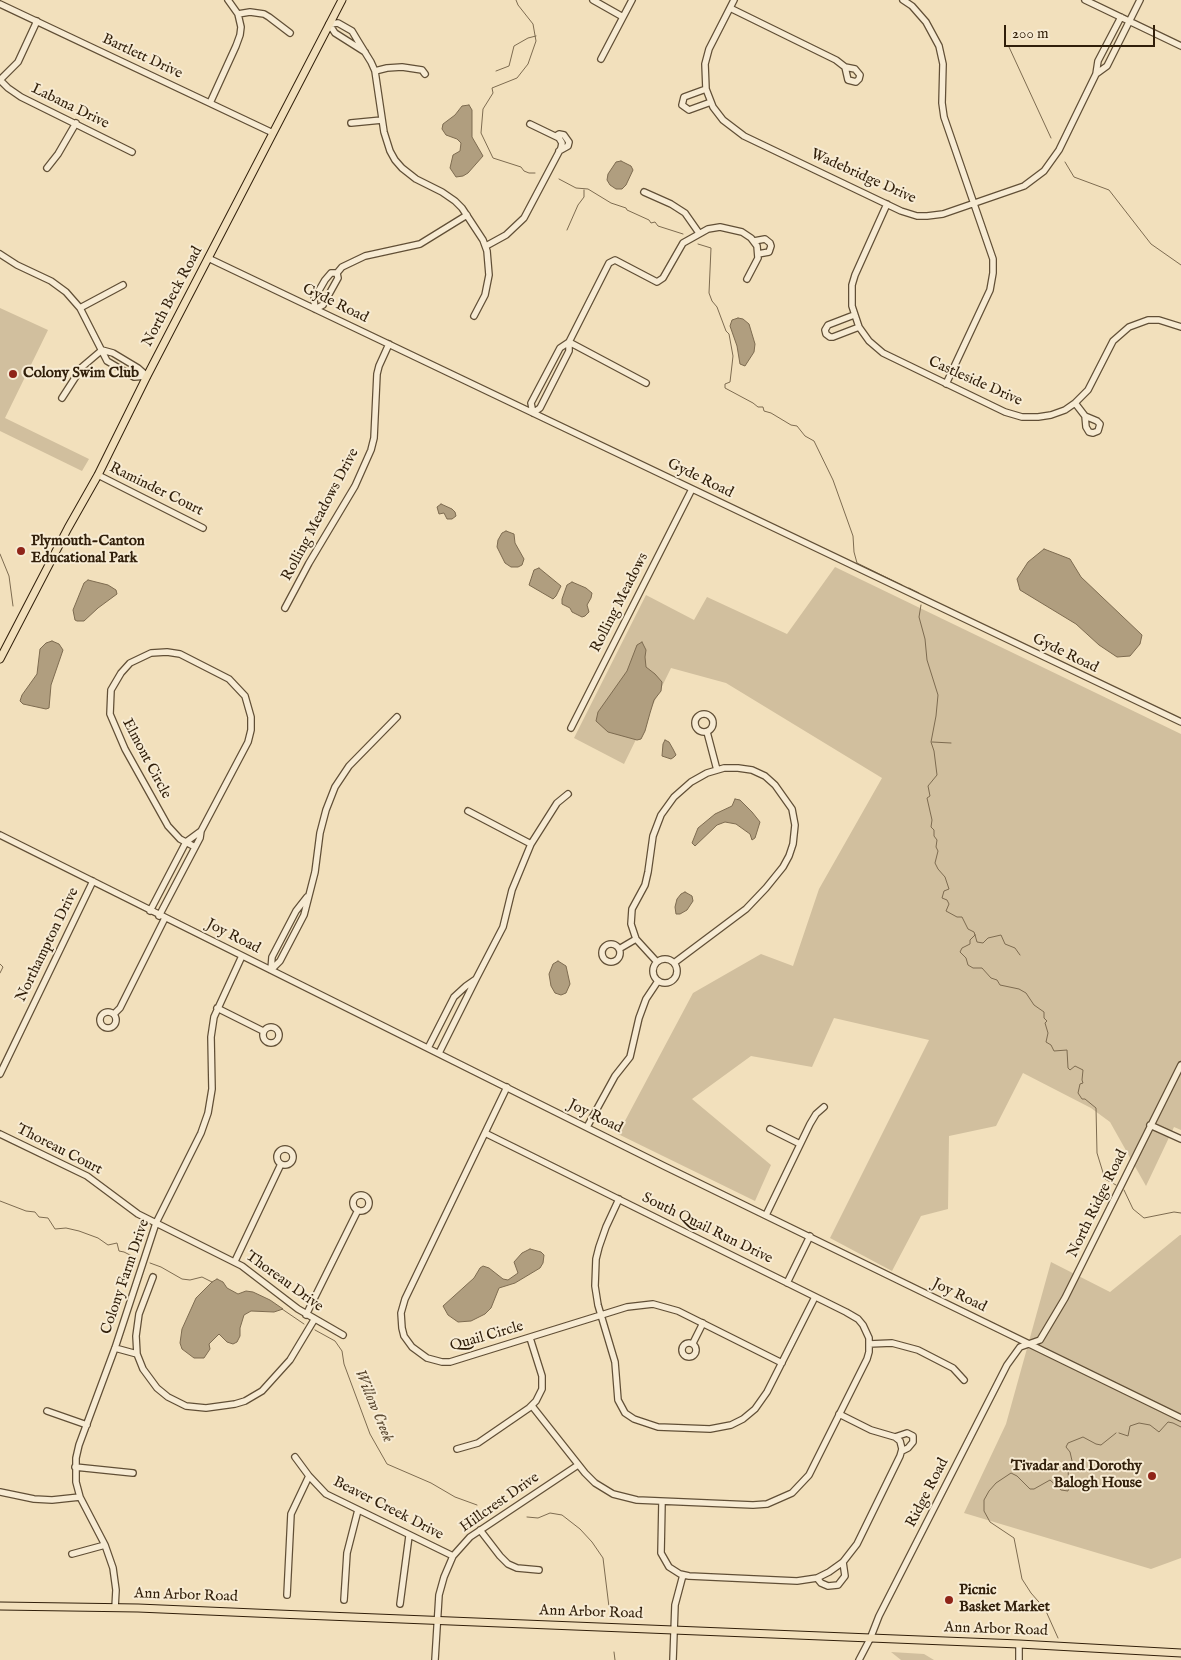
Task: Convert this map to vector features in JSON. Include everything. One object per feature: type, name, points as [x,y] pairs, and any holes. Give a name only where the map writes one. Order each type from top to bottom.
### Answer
[{"type":"main road","name":"North Beck Road","points":[[0,659],[68,528],[98,475],[146,376],[342,0]]},
{"type":"main road","name":"Ann Arbor Road","points":[[0,1606],[115,1608],[1181,1652]]},
{"type":"street","points":[[210,103],[238,41],[240,27],[238,14],[228,0]]},
{"type":"street","points":[[593,0],[623,17]]},
{"type":"street","points":[[601,59],[632,0]]},
{"type":"street","points":[[711,102],[689,110],[682,105],[684,97],[706,86],[707,55],[734,0]]},
{"type":"street","points":[[903,0],[912,6],[926,22],[939,46],[943,64],[942,103],[944,117],[992,253],[993,280],[987,297],[946,384]]},
{"type":"street","points":[[1085,0],[1181,46]]},
{"type":"street","name":"Wadebridge Drive","points":[[1096,74],[1107,66],[1140,0]]},
{"type":"street","name":"Bartlett Drive","points":[[0,4],[273,133]]},
{"type":"street","points":[[730,8],[836,60],[845,67]]},
{"type":"street","points":[[238,14],[250,12],[264,14],[290,33]]},
{"type":"street","name":"Wadebridge Drive","points":[[706,86],[711,102],[723,120],[739,133],[908,214],[927,216],[943,214],[1024,186],[1044,172],[1055,157],[1096,74],[1098,61],[1121,17]]},
{"type":"street","points":[[0,80],[18,62],[38,22]]},
{"type":"street","points":[[365,52],[335,33],[329,24],[338,23],[352,31],[365,52],[375,71],[388,146],[402,168],[416,179],[451,198],[467,215],[486,246],[490,266],[488,283],[485,295],[474,316]]},
{"type":"street","points":[[375,71],[402,67],[422,70],[425,74]]},
{"type":"street","name":"Labana Drive","points":[[0,80],[21,97],[132,152]]},
{"type":"street","points":[[351,124],[382,120]]},
{"type":"street","points":[[47,168],[58,154],[76,123]]},
{"type":"street","points":[[486,246],[512,231],[524,218],[560,151],[562,143],[556,136],[530,124]]},
{"type":"street","points":[[644,192],[671,204],[685,213],[699,233]]},
{"type":"street","name":"Castleside Drive","points":[[887,204],[854,275],[852,296],[854,315],[859,326],[869,341],[883,353],[1005,412],[1022,417],[1051,415],[1075,403],[1088,390],[1114,341],[1124,330],[1148,320],[1159,320],[1181,327]]},
{"type":"street","points":[[336,273],[338,278],[323,305],[315,308],[314,300],[331,273],[336,273],[342,267],[366,256],[420,244],[467,215]]},
{"type":"street","points":[[569,342],[570,352],[540,408],[533,413],[531,403],[560,348],[569,342],[609,263],[615,260],[657,282],[663,278],[683,243],[708,229],[720,227],[742,232],[754,241],[758,254],[747,279]]},
{"type":"street","points":[[754,241],[765,239],[770,242],[769,252],[758,254]]},
{"type":"street","points":[[0,254],[17,266],[60,287],[71,296],[80,308],[107,361],[133,377],[146,376]]},
{"type":"street","name":"Gyde Road","points":[[208,258],[1181,722]]},
{"type":"street","points":[[80,308],[123,285]]},
{"type":"street","points":[[854,315],[828,325],[825,330],[826,334],[833,337],[859,326]]},
{"type":"street","points":[[569,342],[646,383]]},
{"type":"street","name":"Rolling Meadows Drive","points":[[285,608],[309,563],[355,486],[371,450],[374,438],[377,374],[389,344]]},
{"type":"street","points":[[102,350],[113,353],[138,368],[146,376]]},
{"type":"street","points":[[62,398],[82,366],[102,350]]},
{"type":"street","points":[[1075,403],[1085,416]]},
{"type":"street","name":"Raminder Court","points":[[98,475],[203,528]]},
{"type":"street","name":"Rolling Meadows","points":[[571,728],[692,489]]},
{"type":"street","name":"Elmont Circle","points":[[114,1014],[120,1008],[162,917],[174,886],[200,838],[201,831],[248,742],[251,730],[250,711],[241,691],[229,679],[180,654],[167,652],[151,653],[130,663],[121,673],[111,690],[110,714],[125,749],[168,826],[180,839],[195,847]]},
{"type":"street","points":[[270,970],[280,960],[304,915],[315,872],[320,833],[335,787],[349,766],[397,717]]},
{"type":"street","points":[[707,732],[717,770]]},
{"type":"street","points":[[657,962],[636,939],[631,924],[632,909],[646,878],[653,836],[661,815],[674,797],[690,782],[717,770],[738,768],[752,770],[765,776],[775,785],[792,809],[795,825],[793,844],[783,866],[746,909],[674,963]]},
{"type":"street","points":[[440,1053],[503,927],[512,890],[531,844],[557,803],[568,794]]},
{"type":"street","points":[[468,811],[531,844]]},
{"type":"street","name":"Elmont Circle","points":[[150,911],[186,842],[201,831]]},
{"type":"street","name":"Joy Road","points":[[0,835],[507,1088],[1181,1418]]},
{"type":"street","points":[[175,862],[185,866]]},
{"type":"street","name":"Northampton Drive","points":[[0,1074],[93,881]]},
{"type":"street","points":[[165,882],[174,886]]},
{"type":"street","points":[[270,970],[272,957],[282,936],[296,911],[308,896]]},
{"type":"street","points":[[618,949],[636,939]]},
{"type":"street","name":"Colony Farm Drive","points":[[115,1608],[114,1574],[105,1545],[80,1497],[76,1482],[75,1467],[78,1449],[115,1348],[156,1223],[196,1142],[208,1113],[212,1088],[211,1037],[217,1008],[242,956]]},
{"type":"street","points":[[665,959],[674,963],[677,972],[675,977],[667,983],[658,981],[653,974],[654,965],[665,959]]},
{"type":"street","points":[[428,1048],[454,998],[466,986],[476,980]]},
{"type":"street","points":[[587,1127],[615,1076],[630,1057],[639,1018],[646,999],[658,981]]},
{"type":"street","points":[[217,1008],[264,1031]]},
{"type":"street","name":"North Ridge Road","points":[[1028,1344],[1040,1340],[1065,1298],[1181,1066]]},
{"type":"street","name":"Quail Circle","points":[[507,1088],[405,1299],[401,1312],[402,1328],[408,1342],[416,1352],[427,1358],[442,1362],[458,1360],[632,1306],[653,1304],[673,1309],[782,1363]]},
{"type":"street","points":[[766,1215],[816,1114],[824,1107]]},
{"type":"street","points":[[1150,1125],[1181,1139]]},
{"type":"street","points":[[770,1129],[800,1144]]},
{"type":"street","name":"South Quail Run Drive","points":[[485,1133],[858,1320],[866,1330],[870,1344]]},
{"type":"street","name":"Thoreau Court","points":[[0,1134],[87,1176],[103,1186],[129,1208],[156,1223]]},
{"type":"street","points":[[235,1261],[281,1164]]},
{"type":"street","points":[[619,1199],[603,1234],[596,1260],[596,1286],[601,1315],[615,1362],[617,1395],[620,1404],[628,1415],[652,1426],[710,1429],[724,1427],[749,1414],[761,1403],[815,1297]]},
{"type":"street","points":[[306,1315],[358,1210]]},
{"type":"street","name":"Thoreau Drive","points":[[156,1223],[235,1261],[306,1315],[343,1335]]},
{"type":"street","points":[[787,1283],[810,1236]]},
{"type":"street","points":[[153,1277],[139,1314],[136,1336],[137,1354],[143,1369],[163,1394],[186,1406],[198,1408],[235,1404],[254,1397],[270,1384],[290,1360],[314,1320]]},
{"type":"street","points":[[692,1343],[703,1323]]},
{"type":"street","points":[[457,1449],[478,1443],[532,1406],[540,1395],[542,1382],[530,1338]]},
{"type":"street","points":[[532,1406],[578,1465],[595,1483],[613,1494],[631,1500],[752,1506],[767,1504],[783,1498],[798,1487],[809,1475],[867,1359],[870,1344],[892,1343],[908,1346],[953,1368],[964,1380]]},
{"type":"street","name":"Ridge Road","points":[[859,1660],[879,1616],[1007,1365],[1020,1348],[1028,1344]]},
{"type":"street","points":[[115,1348],[137,1354]]},
{"type":"street","points":[[47,1411],[86,1425]]},
{"type":"street","points":[[839,1414],[872,1430],[895,1437],[900,1442],[902,1451]]},
{"type":"street","points":[[662,1502],[661,1553],[669,1567],[683,1575],[797,1581],[817,1578],[843,1562],[857,1544],[902,1451],[913,1442],[913,1436],[907,1433],[895,1437]]},
{"type":"street","name":"Beaver Creek Drive","points":[[295,1457],[326,1494],[453,1556]]},
{"type":"street","name":"Hillcrest Drive","points":[[435,1660],[437,1621],[442,1583],[453,1556],[464,1543],[480,1530],[578,1465]]},
{"type":"street","points":[[75,1467],[133,1473]]},
{"type":"street","points":[[288,1595],[291,1514],[309,1476]]},
{"type":"street","points":[[0,1492],[34,1500],[80,1497]]},
{"type":"street","points":[[344,1600],[347,1553],[358,1510]]},
{"type":"street","points":[[480,1530],[508,1564],[517,1568],[539,1570]]},
{"type":"street","points":[[400,1604],[409,1536]]},
{"type":"street","points":[[72,1554],[105,1545]]},
{"type":"street","points":[[817,1578],[824,1585],[838,1585],[845,1576],[843,1562]]},
{"type":"street","points":[[673,1660],[675,1605],[683,1575]]},
{"type":"street","points":[[1018,1660],[1019,1644]]},
{"type":"shaded area","points":[[469,105],[472,110],[472,137],[483,156],[468,173],[456,177],[450,168],[453,155],[460,151],[461,143],[457,139],[446,135],[442,129],[443,124],[455,115],[462,106]]},
{"type":"shaded area","points":[[621,161],[631,166],[633,170],[626,185],[622,189],[616,189],[607,180],[608,174],[616,162]]},
{"type":"shaded area","name":"Colony Swim Club","points":[[0,308],[48,330],[5,418],[89,459],[82,471],[0,431]]},
{"type":"shaded area","points":[[743,319],[749,324],[755,344],[754,352],[745,366],[740,364],[737,346],[730,326],[732,320]]},
{"type":"shaded area","points":[[441,504],[452,509],[456,516],[452,519],[447,519],[444,513],[439,514],[437,507]]},
{"type":"shaded area","points":[[506,531],[514,534],[515,543],[524,559],[522,565],[518,567],[511,567],[505,563],[497,547],[498,540],[502,533]]},
{"type":"shaded area","points":[[1044,549],[1070,559],[1081,577],[1142,635],[1140,644],[1130,656],[1117,657],[1099,645],[1076,624],[1020,590],[1017,579],[1028,562]]},
{"type":"shaded area","points":[[835,567],[1181,734],[1181,1130],[1174,1127],[1146,1186],[1110,1122],[1091,1108],[1023,1073],[996,1126],[949,1136],[948,1209],[921,1216],[892,1271],[830,1238],[929,1040],[834,1018],[812,1067],[751,1056],[692,1099],[771,1165],[755,1201],[618,1134],[693,993],[761,954],[793,966],[819,889],[882,778],[726,683],[671,668],[624,764],[574,738],[646,595],[694,620],[707,597],[787,634]]},
{"type":"shaded area","points":[[539,568],[561,586],[553,599],[529,585],[534,570]]},
{"type":"shaded area","points":[[88,580],[108,585],[116,590],[117,594],[84,621],[77,621],[75,620],[73,610],[84,583]]},
{"type":"shaded area","points":[[572,582],[592,593],[587,605],[589,612],[582,617],[562,604],[567,585]]},
{"type":"shaded area","points":[[52,641],[59,644],[63,650],[51,685],[49,708],[23,704],[20,701],[22,695],[37,674],[40,649],[46,643]]},
{"type":"shaded area","points":[[642,642],[646,650],[646,667],[662,682],[661,691],[654,700],[645,731],[641,739],[637,740],[608,732],[596,721],[598,712],[627,671],[637,645]]},
{"type":"shaded area","points":[[665,740],[669,742],[676,755],[671,759],[662,756]]},
{"type":"shaded area","points":[[735,799],[740,800],[760,822],[755,838],[752,840],[750,834],[736,824],[725,822],[717,825],[695,846],[692,843],[698,828],[715,814],[732,806]]},
{"type":"shaded area","points":[[685,892],[692,896],[693,901],[687,910],[676,914],[677,899]]},
{"type":"shaded area","points":[[558,961],[566,966],[570,984],[566,993],[561,995],[555,993],[551,986],[549,974],[553,964]]},
{"type":"shaded area","points":[[1180,1235],[1181,1558],[1151,1569],[964,1513],[1006,1424],[1051,1262],[1110,1292]]},
{"type":"shaded area","points":[[530,1249],[541,1252],[544,1255],[540,1268],[515,1283],[499,1288],[491,1308],[485,1314],[471,1321],[458,1322],[448,1315],[443,1306],[474,1278],[480,1268],[483,1266],[489,1268],[503,1279],[508,1280],[518,1273],[514,1262],[522,1253]]},
{"type":"shaded area","points":[[217,1279],[223,1282],[227,1288],[238,1294],[246,1291],[253,1292],[283,1309],[274,1312],[251,1311],[244,1315],[237,1342],[233,1344],[227,1342],[219,1334],[209,1344],[210,1349],[204,1358],[194,1358],[182,1349],[180,1343],[182,1329],[196,1298]]},
{"type":"shaded area","points":[[891,1652],[924,1654],[934,1660],[901,1660]]},
{"type":"waterway","points":[[516,0],[533,24],[536,41],[528,64],[517,78],[492,88],[493,93],[483,109],[481,133],[493,158],[521,167],[529,173],[535,173]]},
{"type":"waterway","points":[[496,71],[509,66],[514,46],[536,36]]},
{"type":"waterway","points":[[1009,47],[1051,138]]},
{"type":"waterway","points":[[1065,162],[1074,177],[1109,190],[1151,244],[1181,265]]},
{"type":"waterway","points":[[559,179],[576,188],[588,189],[611,203],[626,208],[649,220],[651,223],[655,222],[658,226],[683,234]]},
{"type":"waterway","points":[[567,230],[578,205],[584,197],[584,190]]},
{"type":"waterway","points":[[698,244],[711,248],[709,293],[729,334],[733,356],[730,382],[725,384],[725,388],[758,407],[763,407],[764,411],[791,425],[797,426],[805,436],[814,441],[833,480],[853,536],[857,563],[902,585]]},
{"type":"waterway","points":[[0,554],[9,576],[13,606]]},
{"type":"waterway","points":[[909,588],[919,593]]},
{"type":"waterway","points":[[921,605],[919,617],[925,639],[927,660],[938,695],[931,742],[937,775],[928,786],[930,796],[927,798],[932,820],[931,827],[937,840],[936,847],[938,851],[935,863],[945,877],[949,889],[944,891],[942,898],[947,900],[949,904],[946,911],[957,917],[962,917],[968,929],[974,932],[975,935]]},
{"type":"waterway","points":[[932,742],[951,743]]},
{"type":"waterway","points":[[975,935],[970,940],[970,944],[962,948],[960,952],[966,958],[968,965],[973,968],[982,968],[991,978],[997,980],[1000,985],[1019,989],[1026,993],[1034,1005],[1044,1012],[1048,1033],[1046,1042],[1051,1045],[1054,1051],[1067,1050],[1068,1068],[1070,1070],[1075,1066],[1083,1070],[1083,1083],[1080,1084],[1078,1093],[1082,1099],[1085,1099],[1096,1108],[1097,1153],[1105,1179],[1116,1185]]},
{"type":"waterway","points":[[975,935],[977,942],[983,943],[988,938],[1001,935],[1005,944],[1015,948],[1020,955]]},
{"type":"waterway","name":"Willow Creek","points":[[0,964],[3,967],[0,973]]},
{"type":"waterway","points":[[1124,1190],[1133,1209],[1144,1218],[1174,1212],[1181,1213]]},
{"type":"waterway","name":"Willow Creek","points":[[0,1201],[26,1211],[35,1212],[39,1217],[48,1218],[55,1229],[66,1228],[79,1231],[98,1238],[108,1245],[117,1243],[119,1251],[136,1258]]},
{"type":"waterway","name":"Willow Creek","points":[[150,1263],[182,1279],[190,1280],[202,1277],[212,1282]]},
{"type":"waterway","name":"Willow Creek","points":[[282,1309],[304,1324]]},
{"type":"waterway","name":"Willow Creek","points":[[315,1330],[335,1341],[342,1351],[344,1364],[370,1434],[387,1464],[431,1483],[455,1497],[477,1505]]},
{"type":"waterway","points":[[1119,1433],[1128,1436],[1130,1426],[1139,1423],[1150,1425],[1159,1432],[1168,1422],[1181,1427]]},
{"type":"waterway","points":[[1058,1638],[1045,1609],[1022,1579],[1014,1538],[990,1522],[984,1511],[984,1500],[996,1483],[1011,1473],[1017,1476],[1030,1489],[1034,1489],[1050,1480],[1061,1490],[1068,1491],[1068,1470],[1073,1465],[1070,1452],[1066,1447],[1068,1443],[1083,1437],[1101,1445],[1116,1433]]},
{"type":"waterway","name":"Willow Creek","points":[[527,1517],[538,1518],[550,1513],[562,1515],[580,1529],[592,1542],[603,1558],[609,1607]]},
{"type":"waterway","name":"Willow Creek","points":[[614,1652],[615,1660]]},
{"type":"place","name":"Colony Swim Club","points":[[13,374]]},
{"type":"place","name":"Plymouth-Canton Educational Park","points":[[21,551]]},
{"type":"place","name":"Tivadar and Dorothy Balogh House","points":[[1152,1476]]},
{"type":"place","name":"Picnic Basket Market","points":[[949,1600]]}]
